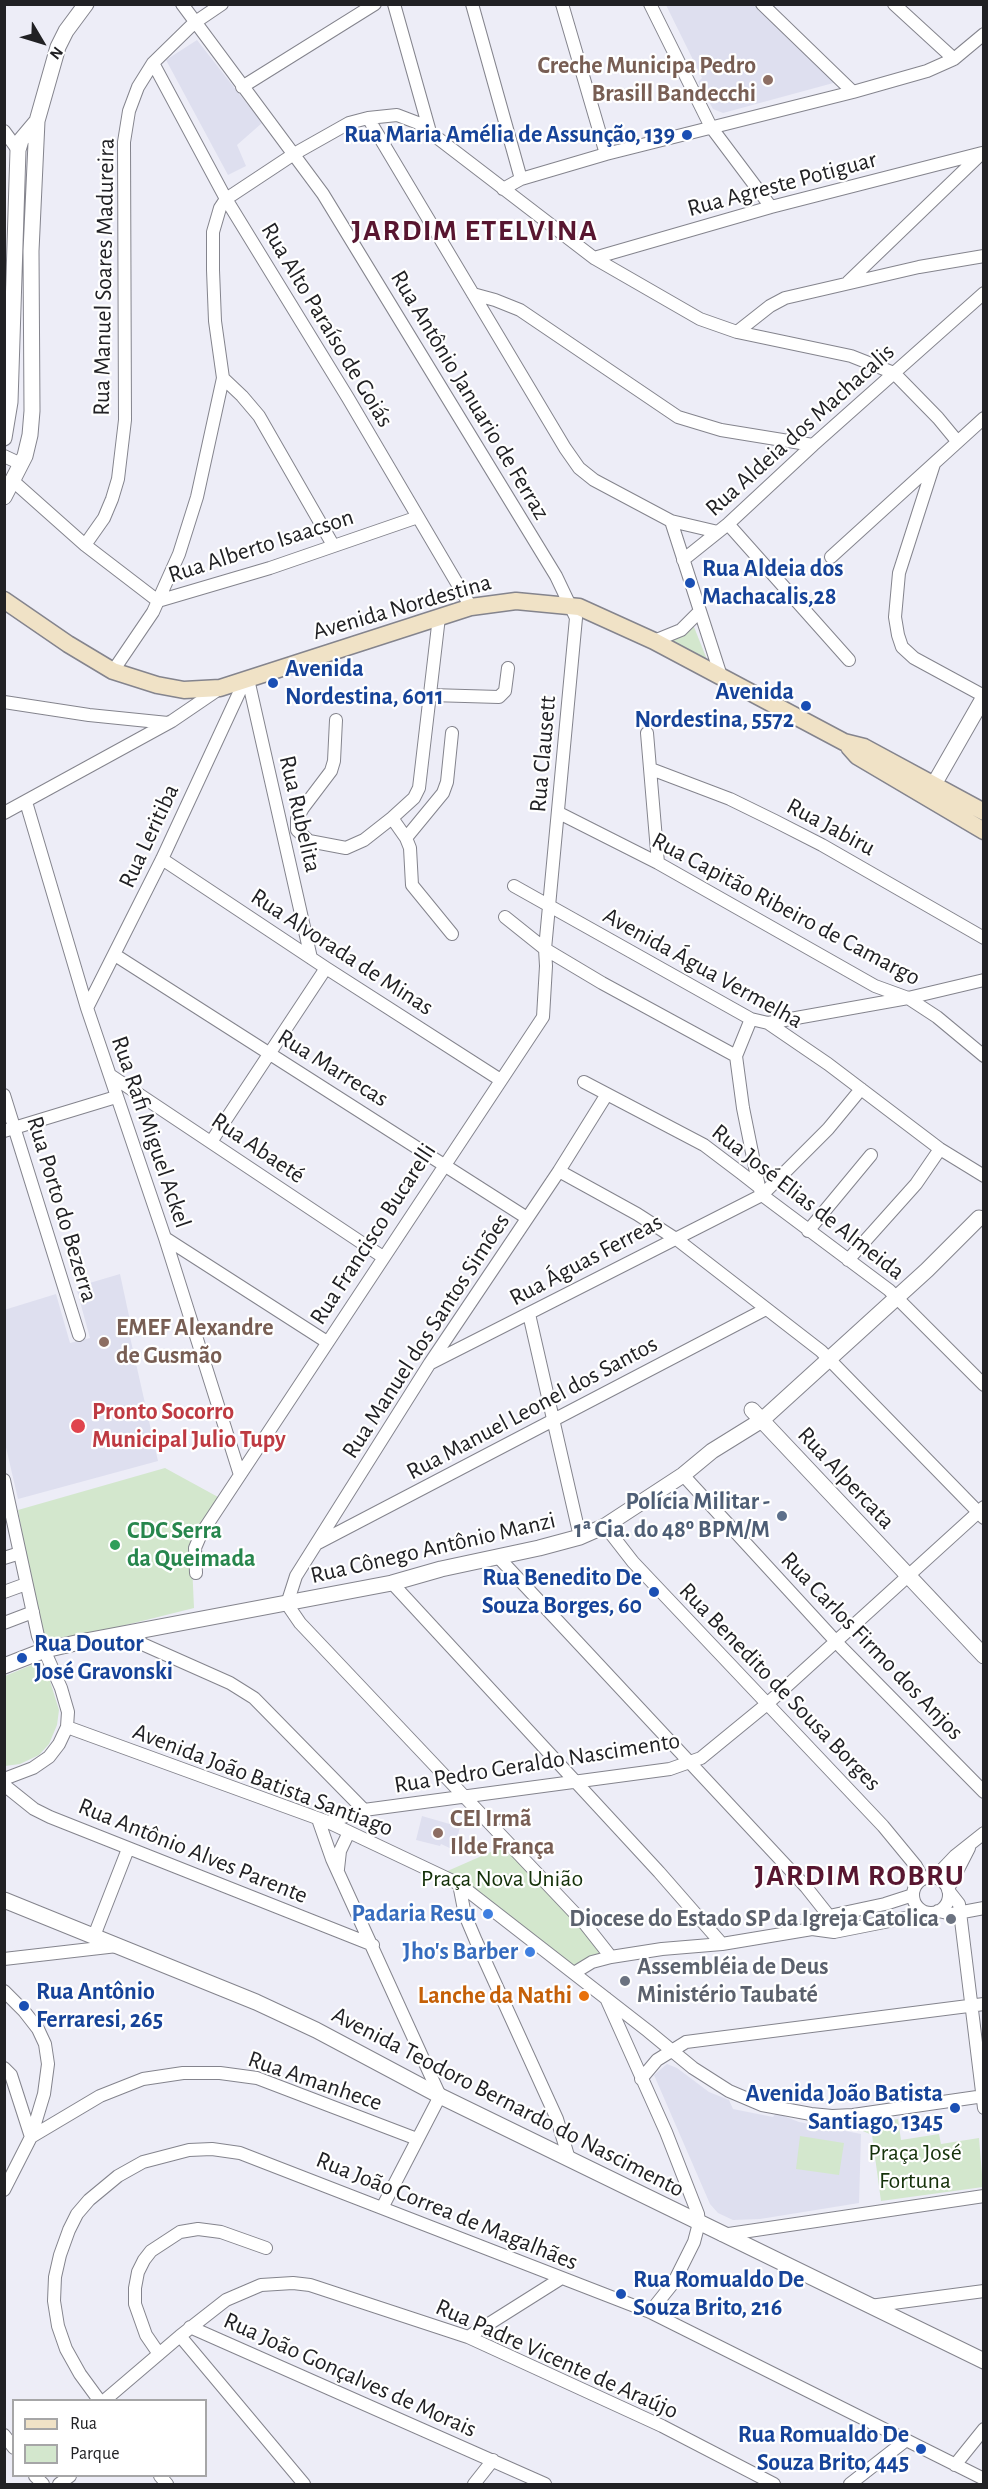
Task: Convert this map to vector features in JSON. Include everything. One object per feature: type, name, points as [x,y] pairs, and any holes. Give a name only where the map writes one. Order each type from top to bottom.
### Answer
[{"type":"main road","name":"Avenida Nordestina","points":[[4,600],[68,644],[113,671],[157,685],[184,690],[220,688],[471,607],[516,601],[572,606],[598,615],[654,641],[721,676],[844,742],[857,756],[984,812]]},
{"type":"main road","name":"Avenida Nordestina","points":[[931,790],[984,831]]},
{"type":"street","points":[[4,497],[21,464],[30,435],[32,411],[31,251],[37,121],[58,47],[66,31],[86,4]]},
{"type":"street","name":"Rua Antônio Januario de Ferraz","points":[[182,4],[323,194],[572,606]]},
{"type":"street","name":"Rua Manuel Soares Madureira","points":[[85,545],[104,518],[118,479],[125,420],[124,142],[129,111],[138,87],[153,63],[194,23],[222,4]]},
{"type":"street","points":[[242,87],[375,4]]},
{"type":"street","points":[[394,4],[430,132]]},
{"type":"street","points":[[472,4],[521,179]]},
{"type":"street","points":[[562,4],[606,154]]},
{"type":"street","points":[[650,4],[711,128],[771,207]]},
{"type":"street","points":[[762,4],[853,92]]},
{"type":"street","points":[[894,4],[954,59]]},
{"type":"street","points":[[503,189],[521,179],[606,154],[853,92],[927,71],[954,59],[984,34]]},
{"type":"street","name":"Rua Alto Paraíso de Goiás","points":[[153,63],[226,200],[471,607]]},
{"type":"street","points":[[113,671],[149,619],[158,601],[179,554],[197,497],[223,378],[215,321],[213,232],[218,213],[226,200],[294,154],[349,123],[368,118],[397,115],[409,118],[594,258],[700,319],[737,332],[851,356],[894,373],[957,441]]},
{"type":"street","points":[[368,118],[564,448],[579,468],[594,480],[670,521],[718,532]]},
{"type":"street","points":[[4,438],[10,402],[8,271],[10,202],[21,140],[37,121]]},
{"type":"street","points":[[4,131],[18,150]]},
{"type":"street","points":[[848,283],[983,152]]},
{"type":"street","name":"Rua Agreste Potiguar","points":[[594,258],[771,207],[983,152]]},
{"type":"street","points":[[737,332],[770,306],[785,298],[919,267],[984,256]]},
{"type":"street","name":"Rua Aldeia dos Machacalis","points":[[683,560],[728,524],[813,444],[984,293]]},
{"type":"street","points":[[473,294],[507,304],[529,315],[678,417],[721,430],[813,444]]},
{"type":"street","points":[[223,378],[259,416],[333,545]]},
{"type":"street","points":[[831,557],[984,418]]},
{"type":"street","points":[[4,456],[21,464]]},
{"type":"street","points":[[931,790],[984,696],[914,658],[902,647],[898,635],[895,617],[899,573],[934,464]]},
{"type":"street","name":"Rua Alberto Isaacson","points":[[13,482],[85,545],[158,601],[249,574],[418,516]]},
{"type":"street","points":[[670,521],[721,676]]},
{"type":"street","points":[[728,524],[849,660]]},
{"type":"street","name":"Rua Clausett","points":[[549,906],[576,618],[572,606]]},
{"type":"street","points":[[654,641],[681,630],[699,612]]},
{"type":"street","points":[[336,720],[334,761],[331,771],[297,819],[299,834],[309,842],[346,848],[364,840],[392,819],[414,798],[418,788],[431,695],[439,617]]},
{"type":"street","points":[[431,695],[499,697],[505,691],[508,668]]},
{"type":"street","name":"Rua Leritiba","points":[[87,1008],[116,955],[246,680]]},
{"type":"street","name":"Rua Rubelita","points":[[246,680],[311,958]]},
{"type":"street","points":[[4,813],[170,722],[220,688]]},
{"type":"street","points":[[170,722],[182,706],[184,690]]},
{"type":"street","points":[[4,702],[89,715],[170,722]]},
{"type":"street","points":[[406,838],[443,793],[447,782],[452,733]]},
{"type":"street","points":[[647,733],[658,863]]},
{"type":"street","name":"Rua Jabiru","points":[[651,769],[730,799],[803,835],[984,938]]},
{"type":"street","name":"Rua Rafi Miguel Ackel","points":[[26,802],[87,1008],[165,1238],[240,1475]]},
{"type":"street","name":"Rua Capitão Ribeiro de Camargo","points":[[559,813],[658,863],[875,986],[908,998],[937,1017],[984,1056]]},
{"type":"street","points":[[392,819],[406,838],[410,848],[412,885],[452,934]]},
{"type":"street","name":"Rua Alvorada de Minas","points":[[162,859],[499,1079]]},
{"type":"street","name":"Avenida Água Vermelha","points":[[514,886],[751,1019],[768,1023],[940,1149],[984,1176]]},
{"type":"street","name":"Rua Francisco Bucarelli","points":[[196,1573],[197,1541],[499,1079],[543,1017],[549,906]]},
{"type":"street","points":[[505,917],[545,949],[634,1002],[736,1056]]},
{"type":"street","name":"Rua Marrecas","points":[[116,955],[527,1218]]},
{"type":"street","points":[[211,1142],[326,968]]},
{"type":"street","points":[[768,1023],[908,998],[984,980]]},
{"type":"street","points":[[751,1019],[736,1056],[743,1108],[760,1191]]},
{"type":"street","name":"Rua Abaeté","points":[[110,1075],[383,1257]]},
{"type":"street","name":"Rua José Elias de Almeida","points":[[584,1082],[704,1145],[808,1231],[896,1296],[984,1385]]},
{"type":"street","name":"Rua Águas Ferreas","points":[[430,1364],[760,1191],[828,1129],[861,1089]]},
{"type":"street","name":"Rua Manuel dos Santos Simões","points":[[287,1604],[296,1576],[430,1364],[559,1171],[607,1094]]},
{"type":"street","name":"Rua Porto do Bezerra","points":[[4,1095],[10,1129],[79,1335]]},
{"type":"street","points":[[10,1129],[116,1097]]},
{"type":"street","points":[[848,1260],[916,1184],[940,1149]]},
{"type":"street","points":[[808,1231],[871,1155]]},
{"type":"street","points":[[559,1171],[637,1214],[674,1238],[830,1359],[982,1512]]},
{"type":"street","name":"Rua Cônego Antônio Manzi","points":[[45,1650],[392,1583],[441,1569],[499,1558],[580,1537],[605,1526],[683,1475],[830,1359],[896,1296],[907,1276],[925,1259],[950,1236],[982,1218]]},
{"type":"street","points":[[165,1238],[327,1342]]},
{"type":"street","name":"Rua Manuel Leonel dos Santos","points":[[317,1544],[766,1309]]},
{"type":"street","points":[[529,1314],[580,1537]]},
{"type":"street","name":"Rua Alpercata","points":[[757,1415],[984,1656]]},
{"type":"street","name":"Rua Carlos Firmo dos Anjos","points":[[683,1475],[836,1641],[984,1792]]},
{"type":"street","points":[[4,1779],[33,1768],[49,1757],[60,1744],[67,1726],[68,1712],[62,1688],[38,1635],[20,1553],[9,1524],[5,1486]]},
{"type":"street","name":"Rua Pedro Geraldo Nascimento","points":[[323,1821],[364,1810],[670,1769],[701,1758],[767,1704],[907,1576],[982,1512]]},
{"type":"street","name":"Rua Benedito de Sousa Borges","points":[[605,1526],[633,1562],[883,1826],[929,1878]]},
{"type":"street","points":[[4,1558],[20,1553]]},
{"type":"street","points":[[499,1558],[806,1887],[829,1916],[834,1932]]},
{"type":"street","points":[[392,1583],[659,1872],[722,1944]]},
{"type":"street","points":[[4,1592],[26,1584]]},
{"type":"street","points":[[287,1604],[300,1623],[574,1912],[611,1957]]},
{"type":"street","points":[[4,1623],[33,1612]]},
{"type":"street","points":[[122,1635],[230,1683],[254,1698],[364,1810]]},
{"type":"street","points":[[4,1666],[45,1650]]},
{"type":"street","name":"Avenida João Batista Santiago","points":[[67,1726],[323,1821],[459,1884],[693,2068],[729,2091],[762,2105],[811,2114],[854,2115],[983,2100]]},
{"type":"street","name":"Rua Antônio Alves Parente","points":[[4,1785],[42,1813],[373,1946]]},
{"type":"street","points":[[323,1821],[326,1845],[440,2096],[382,2208]]},
{"type":"street","points":[[338,1869],[340,1851],[349,1832]]},
{"type":"street","points":[[984,1833],[929,1878],[917,1884],[913,1895],[916,1905],[934,1912],[961,1913],[984,1908]]},
{"type":"street","points":[[574,1973],[592,1962],[611,1957],[662,1949],[722,1944],[812,1929],[834,1932],[934,1912],[947,1902],[948,1889],[970,1844]]},
{"type":"street","points":[[94,1936],[129,1849]]},
{"type":"street","points":[[929,1878],[943,1881],[957,1898],[961,1913],[978,2004],[983,2100]]},
{"type":"street","points":[[459,1884],[465,1914],[557,2119],[569,2158]]},
{"type":"street","points":[[812,1929],[829,1916],[885,1904],[913,1895]]},
{"type":"street","name":"Avenida Teodoro Bernardo do Nascimento","points":[[4,1900],[256,2002],[316,2030],[440,2096],[984,2361]]},
{"type":"street","points":[[4,1959],[119,1946]]},
{"type":"street","points":[[4,1991],[38,2029],[45,2044],[48,2064],[44,2094],[31,2137],[4,2190]]},
{"type":"street","points":[[605,1997],[692,2195],[699,2223],[694,2242],[674,2282],[650,2312]]},
{"type":"street","points":[[642,2079],[649,2068],[672,2050],[695,2040],[978,2004]]},
{"type":"street","points":[[4,2068],[10,2075],[31,2137]]},
{"type":"street","name":"Rua Amanhece","points":[[31,2137],[100,2096],[143,2079],[183,2073],[220,2073],[257,2078],[417,2139]]},
{"type":"street","name":"Rua João Correa de Magalhães","points":[[98,2399],[66,2349],[58,2326],[56,2310],[56,2277],[60,2255],[77,2214],[89,2200],[118,2176],[143,2162],[167,2154],[212,2149],[240,2153],[650,2312],[984,2479]]},
{"type":"street","points":[[722,2235],[984,2196]]},
{"type":"street","points":[[159,2354],[146,2335],[135,2304],[138,2272],[151,2251],[180,2232],[198,2229],[221,2232],[266,2248]]},
{"type":"street","points":[[468,2337],[560,2279]]},
{"type":"street","name":"Rua Padre Vicente de Araújo","points":[[106,2399],[225,2300],[255,2287],[277,2282],[310,2285],[468,2337],[662,2426],[774,2484]]},
{"type":"street","points":[[870,2306],[984,2291]]},
{"type":"street","name":"Rua João Gonçalves de Morais","points":[[190,2327],[545,2484]]},
{"type":"street","points":[[180,2336],[304,2484]]},
{"type":"street","points":[[955,2464],[984,2429]]},
{"type":"street","points":[[850,2484],[904,2441]]},
{"type":"street","points":[[474,2484],[493,2460]]},
{"type":"shaded area","points":[[666,5],[753,5],[837,82],[723,113],[713,109],[698,82],[702,78]]},
{"type":"shaded area","points":[[197,40],[262,123],[237,145],[246,166],[228,175],[166,60]]},
{"type":"shaded area","points":[[120,1274],[129,1316],[128,1328],[158,1461],[18,1499],[5,1443],[4,1310],[56,1294],[70,1343],[90,1338],[76,1287]]},
{"type":"shaded area","name":"CEI Irmã Ilde França","points":[[422,1816],[460,1827],[454,1850],[441,1844],[440,1846],[416,1840]]},
{"type":"shaded area","points":[[667,2064],[677,2068],[709,2092],[729,2100],[733,2109],[773,2117],[776,2113],[799,2122],[861,2134],[859,2203],[760,2219],[733,2220],[718,2213],[710,2204],[654,2075]]},
{"type":"green space","points":[[692,622],[708,662],[668,639]]},
{"type":"green space","points":[[165,1468],[218,1497],[191,1541],[194,1608],[54,1643],[41,1636],[18,1510]]},
{"type":"green space","points":[[34,1664],[42,1666],[50,1681],[59,1710],[57,1725],[49,1744],[39,1755],[20,1764],[5,1766],[5,1676]]},
{"type":"green space","name":"Praça Nova União","points":[[504,1838],[610,1957],[574,1971],[443,1873],[493,1851]]},
{"type":"green space","name":"Praça José Fortuna","points":[[898,2119],[901,2140],[939,2134],[941,2144],[979,2138],[983,2187],[881,2201],[872,2135],[856,2128],[856,2125]]},
{"type":"green space","points":[[800,2136],[844,2143],[839,2175],[796,2169]]},
{"type":"place","name":"Creche Municipa Pedro Brasill Bandecchi","points":[[768,80]]},
{"type":"place","name":"Rua Maria Amélia de Assunção, 139","points":[[687,135]]},
{"type":"place","name":"Rua Aldeia dos Machacalis,28","points":[[690,583]]},
{"type":"place","name":"Avenida Nordestina, 6011","points":[[273,683]]},
{"type":"place","name":"Avenida Nordestina, 5572","points":[[806,706]]},
{"type":"place","name":"EMEF Alexandre de Gusmão","points":[[104,1342]]},
{"type":"place","name":"Pronto Socorro Municipal Julio Tupy","points":[[78,1426]]},
{"type":"place","name":"Polícia Militar - 1ª Cia. do 48º BPM/M","points":[[782,1516]]},
{"type":"place","name":"CDC Serra da Queimada","points":[[115,1545]]},
{"type":"place","name":"Rua Benedito De Souza Borges, 60","points":[[654,1592]]},
{"type":"place","name":"Rua Doutor José Gravonski","points":[[22,1658]]},
{"type":"place","name":"CEI Irmã Ilde França","points":[[438,1833]]},
{"type":"place","name":"Padaria Resu","points":[[488,1914]]},
{"type":"place","name":"Diocese do Estado SP da Igreja Catolica","points":[[951,1919]]},
{"type":"place","name":"Jho's Barber","points":[[530,1952]]},
{"type":"place","name":"Assembléia de Deus Ministério Taubaté","points":[[625,1981]]},
{"type":"place","name":"Lanche da Nathi","points":[[584,1996]]},
{"type":"place","name":"Rua Antônio Ferraresi, 265","points":[[24,2006]]},
{"type":"place","name":"Avenida João Batista Santiago, 1345","points":[[955,2108]]},
{"type":"place","name":"Rua Romualdo De Souza Brito, 216","points":[[621,2294]]},
{"type":"place","name":"Rua Romualdo De Souza Brito, 445","points":[[921,2449]]},
{"type":"district","name":"JARDIM ETELVINA","points":[[475,231]]},
{"type":"district","name":"JARDIM ROBRU","points":[[860,1876]]}]
